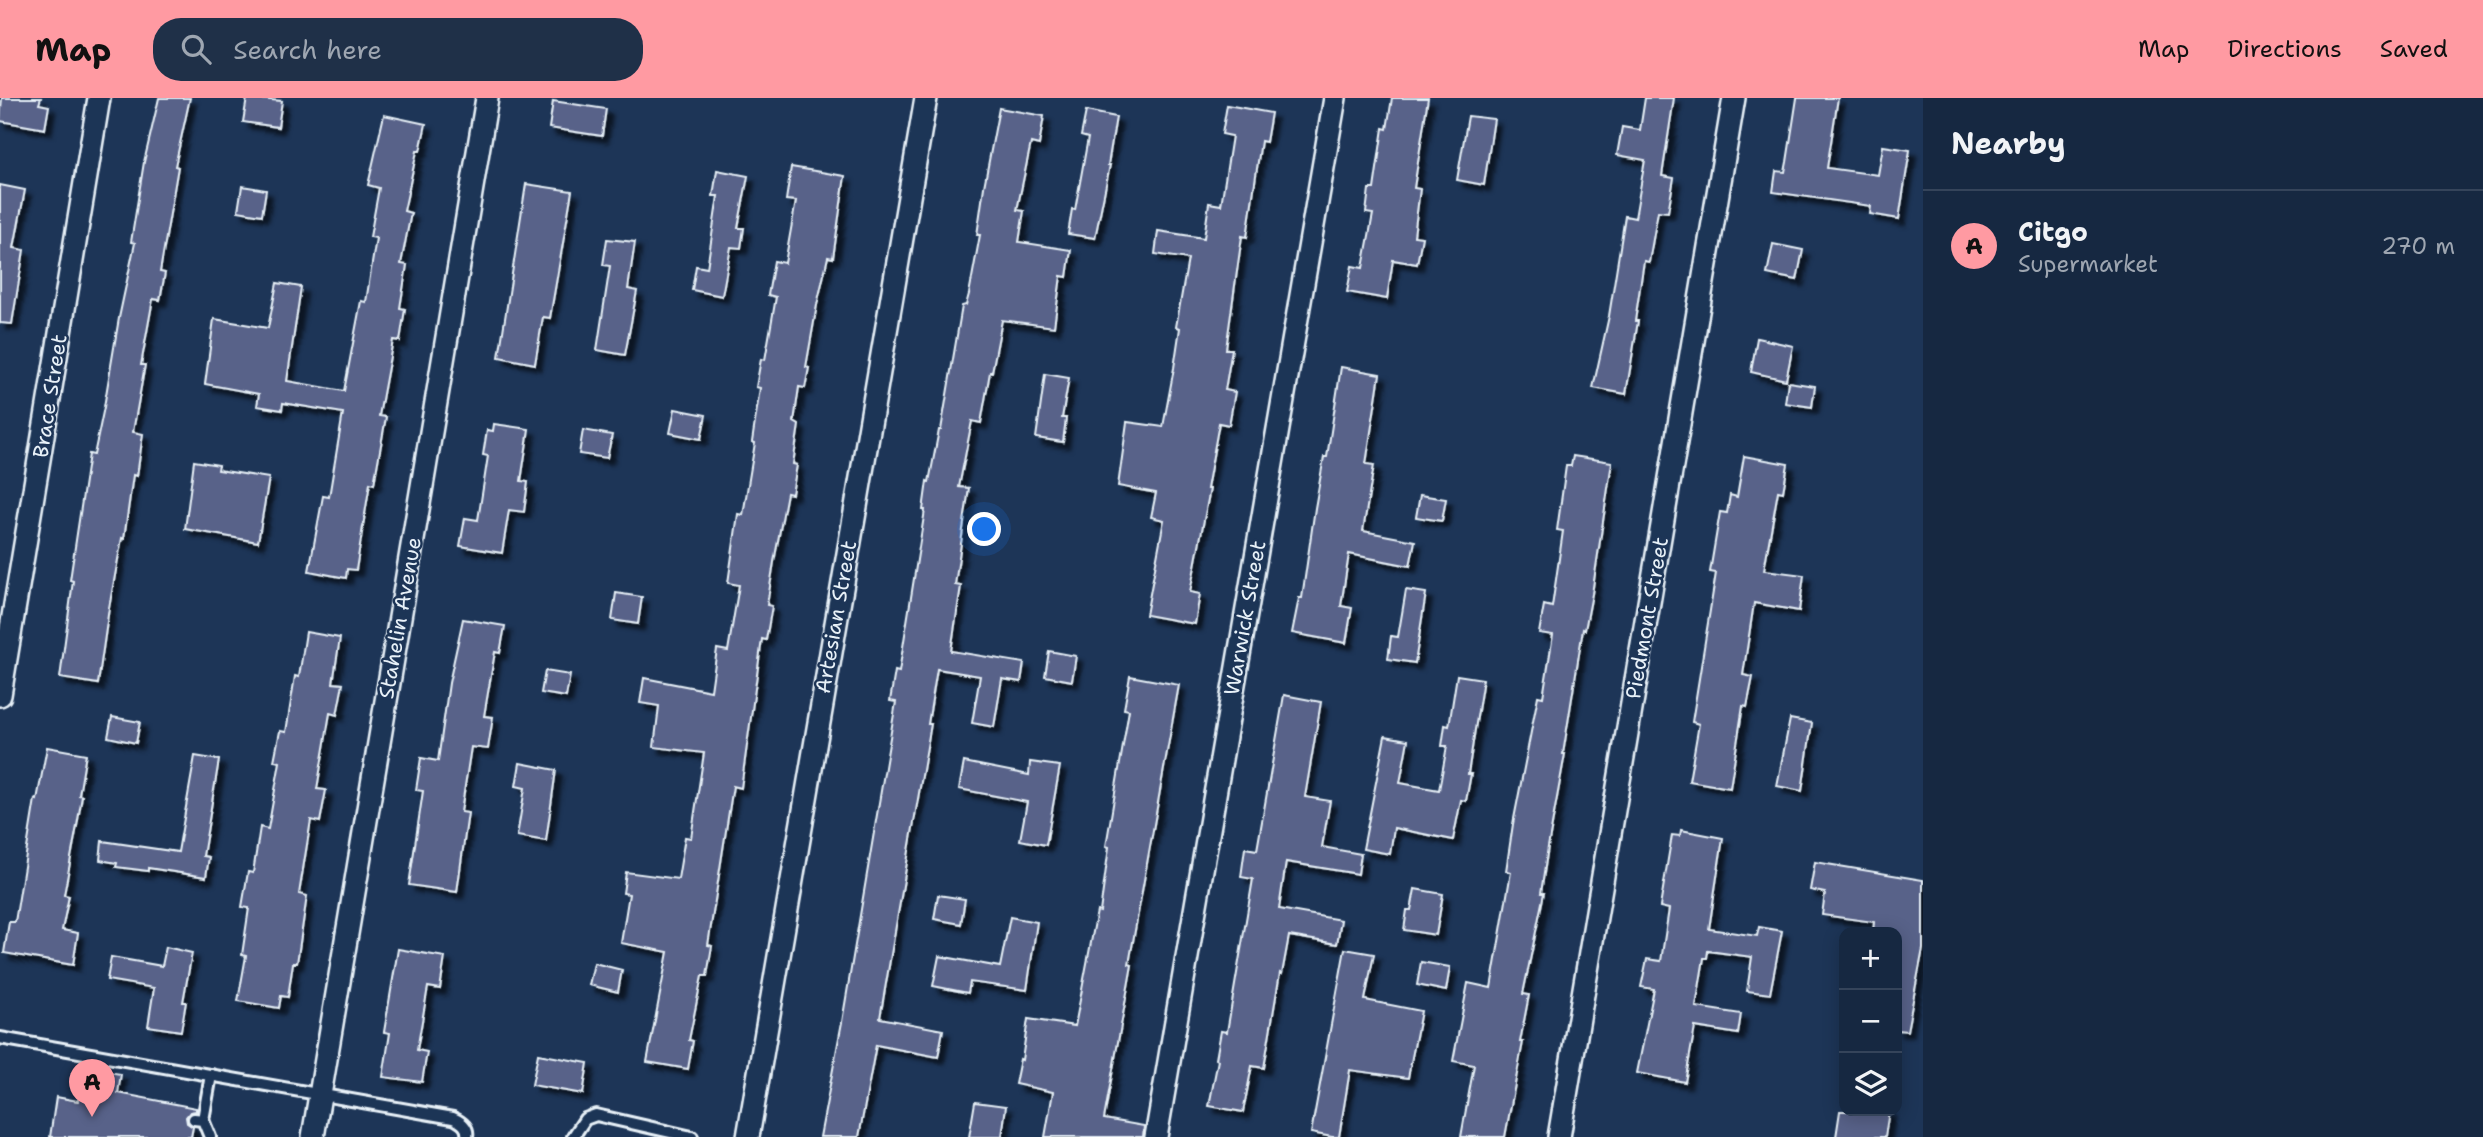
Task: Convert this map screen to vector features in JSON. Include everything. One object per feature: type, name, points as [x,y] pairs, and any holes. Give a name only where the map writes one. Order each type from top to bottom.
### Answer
[{"type":"street","name":"Brace Street","points":[[0,695],[99,98]]},
{"type":"street","name":"Stahelin Avenue","points":[[313,1137],[487,98]]},
{"type":"street","name":"Artesian Street","points":[[748,1137],[926,98]]},
{"type":"street","name":"Warwick Street","points":[[1156,1137],[1335,98]]},
{"type":"street","name":"Piedmont Street","points":[[1559,1137],[1734,98]]},
{"type":"lane","points":[[0,1038],[453,1118],[463,1123],[468,1132],[467,1137]]},
{"type":"lane","points":[[210,1137],[198,1120],[211,1076]]},
{"type":"lane","points":[[573,1137],[585,1119],[596,1115],[692,1137]]},
{"type":"building","points":[[2,98],[41,98],[39,104],[49,106],[45,129],[0,121]]},
{"type":"building","points":[[159,98],[190,98],[175,166],[178,167],[160,272],[165,273],[160,300],[153,299],[141,365],[145,365],[133,432],[143,434],[137,476],[133,475],[124,539],[122,538],[109,608],[98,684],[60,678],[73,581],[70,580],[89,454],[94,455],[104,407],[135,243],[131,242],[144,162]]},
{"type":"building","points":[[247,98],[282,101],[278,127],[243,122]]},
{"type":"building","points":[[1392,98],[1428,98],[1414,188],[1420,189],[1414,236],[1422,237],[1417,264],[1393,260],[1387,299],[1347,292],[1352,266],[1363,268],[1373,214],[1366,213],[1369,189],[1374,189],[1383,128],[1387,129]]},
{"type":"building","points":[[1645,98],[1674,98],[1662,176],[1674,178],[1668,212],[1658,211],[1649,262],[1644,261],[1635,321],[1638,321],[1626,394],[1593,388],[1609,316],[1625,216],[1635,218],[1645,160],[1617,155],[1622,127],[1640,130]]},
{"type":"building","points":[[1797,98],[1838,98],[1827,168],[1878,175],[1883,146],[1910,150],[1899,219],[1870,214],[1871,206],[1773,192],[1776,171],[1785,172]]},
{"type":"building","points":[[553,101],[606,109],[602,136],[549,128]]},
{"type":"building","points":[[1227,105],[1271,113],[1266,142],[1261,141],[1247,237],[1242,236],[1226,349],[1232,349],[1225,390],[1235,392],[1229,425],[1219,423],[1207,489],[1210,489],[1190,592],[1200,594],[1195,624],[1146,615],[1164,520],[1151,517],[1156,493],[1118,486],[1127,422],[1163,427],[1174,368],[1180,328],[1176,327],[1188,259],[1155,254],[1158,231],[1204,238],[1209,203],[1221,205],[1232,136],[1222,134]]},
{"type":"building","points":[[999,108],[1044,116],[1039,145],[1031,143],[1017,210],[1024,211],[1019,242],[1071,250],[1067,277],[1061,276],[1054,327],[1002,320],[981,423],[972,421],[959,487],[969,488],[955,585],[961,586],[951,651],[1024,663],[1021,682],[1002,679],[994,727],[972,723],[980,676],[937,669],[928,724],[931,724],[880,1018],[943,1030],[938,1057],[876,1045],[859,1137],[820,1137],[896,702],[890,701],[895,671],[899,672],[925,510],[927,481],[929,482],[941,430],[962,306],[966,305],[969,294],[980,235],[977,235],[984,187]]},
{"type":"building","points":[[1086,111],[1116,117],[1110,165],[1095,238],[1068,234],[1088,138],[1081,136]]},
{"type":"building","points":[[384,115],[426,124],[420,151],[417,151],[404,211],[411,213],[401,264],[407,265],[400,308],[405,309],[400,341],[393,340],[379,416],[386,417],[374,484],[370,483],[356,570],[347,569],[346,578],[309,571],[323,496],[329,497],[343,413],[283,403],[282,410],[257,406],[259,394],[205,384],[214,319],[268,328],[277,283],[301,287],[287,381],[344,391],[361,301],[366,302],[376,238],[370,237],[379,188],[368,185]]},
{"type":"building","points":[[1468,116],[1494,119],[1484,185],[1457,180]]},
{"type":"building","points":[[791,167],[845,176],[833,258],[828,257],[817,305],[805,388],[799,387],[794,422],[799,425],[793,464],[797,465],[792,494],[787,493],[774,562],[767,605],[772,606],[766,640],[762,639],[741,788],[733,786],[708,945],[712,946],[707,976],[702,976],[689,1040],[693,1041],[688,1069],[647,1062],[668,952],[621,943],[629,894],[623,893],[626,872],[678,879],[685,837],[691,838],[704,753],[654,747],[659,706],[640,703],[644,678],[711,691],[717,649],[728,651],[739,585],[728,583],[738,514],[743,515],[755,443],[752,442],[760,388],[756,387],[761,359],[765,360],[776,297],[768,295],[774,261],[785,263],[796,201],[786,200]]},
{"type":"building","points":[[717,170],[748,176],[738,228],[744,228],[741,248],[731,247],[722,296],[692,290],[696,266],[707,268],[718,196],[713,196]]},
{"type":"building","points":[[526,184],[572,191],[550,318],[543,317],[535,364],[499,357]]},
{"type":"building","points":[[0,185],[25,190],[14,248],[24,250],[12,324],[0,323]]},
{"type":"building","points":[[242,186],[266,190],[262,215],[238,211]]},
{"type":"building","points":[[607,239],[635,242],[628,289],[637,291],[625,355],[597,350],[610,266],[603,265]]},
{"type":"building","points":[[1773,244],[1803,250],[1797,280],[1767,274]]},
{"type":"building","points":[[1757,338],[1793,346],[1786,380],[1751,372]]},
{"type":"building","points":[[1341,367],[1380,374],[1366,464],[1374,465],[1363,531],[1415,541],[1410,566],[1349,554],[1341,606],[1352,608],[1346,643],[1292,633],[1299,598],[1302,598],[1315,508],[1324,457],[1327,457]]},
{"type":"building","points":[[1045,374],[1069,378],[1062,418],[1066,418],[1063,442],[1036,438]]},
{"type":"building","points":[[1788,382],[1815,386],[1812,407],[1785,403]]},
{"type":"building","points":[[675,409],[706,415],[701,439],[670,433]]},
{"type":"building","points":[[494,424],[529,429],[521,481],[528,482],[524,512],[509,510],[502,553],[460,546],[465,518],[478,520],[488,456],[483,455],[487,430],[493,431]]},
{"type":"building","points":[[583,430],[612,435],[607,458],[579,454]]},
{"type":"building","points":[[1573,456],[1612,462],[1548,847],[1541,893],[1544,893],[1523,994],[1529,995],[1520,1042],[1523,1042],[1505,1137],[1461,1137],[1474,1065],[1453,1061],[1468,983],[1491,988],[1511,872],[1506,871],[1513,824],[1538,696],[1543,697],[1553,635],[1539,633],[1544,605],[1552,607],[1563,531],[1557,530],[1566,466],[1571,466]]},
{"type":"building","points":[[1744,456],[1788,464],[1783,492],[1778,491],[1764,570],[1804,575],[1799,611],[1754,603],[1743,675],[1753,677],[1747,707],[1743,706],[1730,788],[1689,781],[1699,724],[1692,722],[1716,573],[1710,572],[1720,512],[1727,513],[1730,495],[1737,497]]},
{"type":"building","points":[[194,461],[219,465],[218,470],[269,478],[258,542],[185,529]]},
{"type":"building","points":[[1420,495],[1446,499],[1442,521],[1416,517]]},
{"type":"building","points":[[1406,590],[1426,593],[1415,663],[1388,659],[1391,636],[1398,637]]},
{"type":"building","points":[[616,593],[642,597],[638,624],[612,620]]},
{"type":"building","points":[[463,619],[505,626],[500,653],[495,652],[484,716],[493,717],[488,749],[471,747],[461,812],[468,813],[457,892],[409,885],[423,791],[416,790],[421,758],[438,761],[449,683]]},
{"type":"building","points":[[306,632],[340,638],[333,683],[343,684],[337,715],[330,713],[317,789],[326,790],[320,822],[311,820],[299,894],[307,896],[297,963],[293,963],[288,997],[281,996],[279,1008],[238,1001],[246,956],[242,955],[249,908],[242,907],[248,872],[253,873],[260,827],[268,829],[280,762],[274,761],[280,731],[286,732],[295,676],[299,677]]},
{"type":"building","points":[[1049,651],[1076,656],[1072,681],[1045,676]]},
{"type":"building","points":[[545,671],[570,675],[566,697],[541,693]]},
{"type":"building","points":[[1457,675],[1483,679],[1466,801],[1461,800],[1453,840],[1394,828],[1390,854],[1363,849],[1385,736],[1408,740],[1400,783],[1439,790],[1447,746],[1442,746],[1445,725],[1449,726]]},
{"type":"building","points":[[1130,676],[1179,685],[1104,1119],[1144,1126],[1143,1137],[1045,1137],[1053,1092],[1015,1084],[1020,1059],[1022,1060],[1028,1019],[1075,1026],[1097,911],[1100,912],[1109,847],[1106,846],[1129,710],[1124,709]]},
{"type":"building","points":[[1284,695],[1321,702],[1305,797],[1330,801],[1322,847],[1361,854],[1358,874],[1286,862],[1279,909],[1341,920],[1337,944],[1289,936],[1264,1068],[1252,1066],[1243,1112],[1209,1106],[1221,1031],[1227,1032],[1253,879],[1241,877],[1245,848],[1257,850]]},
{"type":"building","points":[[112,717],[140,722],[136,743],[108,737]]},
{"type":"building","points":[[1790,719],[1812,723],[1802,791],[1777,786]]},
{"type":"building","points":[[47,747],[86,754],[79,795],[82,796],[64,895],[69,896],[62,930],[78,933],[73,965],[4,953],[9,922],[15,922],[35,799],[37,800]]},
{"type":"building","points":[[195,756],[219,760],[203,856],[209,857],[206,877],[148,868],[148,871],[116,867],[117,863],[100,860],[102,841],[178,852]]},
{"type":"building","points":[[964,762],[1029,775],[1030,762],[1060,766],[1046,845],[1020,840],[1027,802],[959,789]]},
{"type":"building","points":[[520,763],[556,770],[546,841],[517,836],[525,788],[516,786]]},
{"type":"building","points":[[1681,830],[1723,838],[1709,929],[1757,936],[1759,927],[1782,931],[1770,994],[1747,991],[1752,957],[1708,951],[1707,958],[1704,958],[1696,1007],[1741,1014],[1738,1034],[1695,1027],[1685,1082],[1637,1073],[1654,989],[1641,987],[1647,959],[1661,961],[1669,909],[1660,907],[1672,835],[1680,836]]},
{"type":"building","points":[[1815,862],[1923,880],[1923,949],[1907,1031],[1902,1030],[1902,927],[1874,927],[1874,922],[1822,915],[1825,893],[1810,890]]},
{"type":"building","points":[[1415,889],[1443,894],[1436,935],[1404,930],[1407,910],[1411,910]]},
{"type":"building","points":[[938,895],[965,899],[961,924],[934,919]]},
{"type":"building","points":[[1010,917],[1037,922],[1027,990],[970,982],[968,993],[933,986],[939,956],[1000,967]]},
{"type":"building","points":[[166,947],[192,953],[181,1031],[148,1026],[154,988],[107,980],[111,957],[162,966]]},
{"type":"building","points":[[398,949],[445,957],[440,989],[428,987],[417,1050],[427,1052],[422,1082],[383,1077],[390,1033],[384,1032]]},
{"type":"building","points":[[1345,949],[1374,954],[1365,1000],[1421,1011],[1408,1078],[1350,1070],[1339,1137],[1332,1137],[1311,1133]]},
{"type":"building","points":[[1421,962],[1450,967],[1446,991],[1417,985]]},
{"type":"building","points":[[594,963],[622,970],[618,992],[589,985]]},
{"type":"building","points":[[538,1054],[588,1063],[583,1094],[532,1085]]},
{"type":"building","points":[[83,1068],[121,1074],[118,1093],[196,1108],[196,1111],[190,1112],[186,1117],[187,1123],[193,1127],[191,1137],[50,1137],[56,1097],[78,1101]]},
{"type":"building","points":[[975,1102],[1006,1106],[1002,1137],[969,1137]]},
{"type":"building","points":[[1839,1116],[1888,1116],[1885,1137],[1836,1137]]},
{"type":"place","name":"Citgo","points":[[92,1117]]}]
